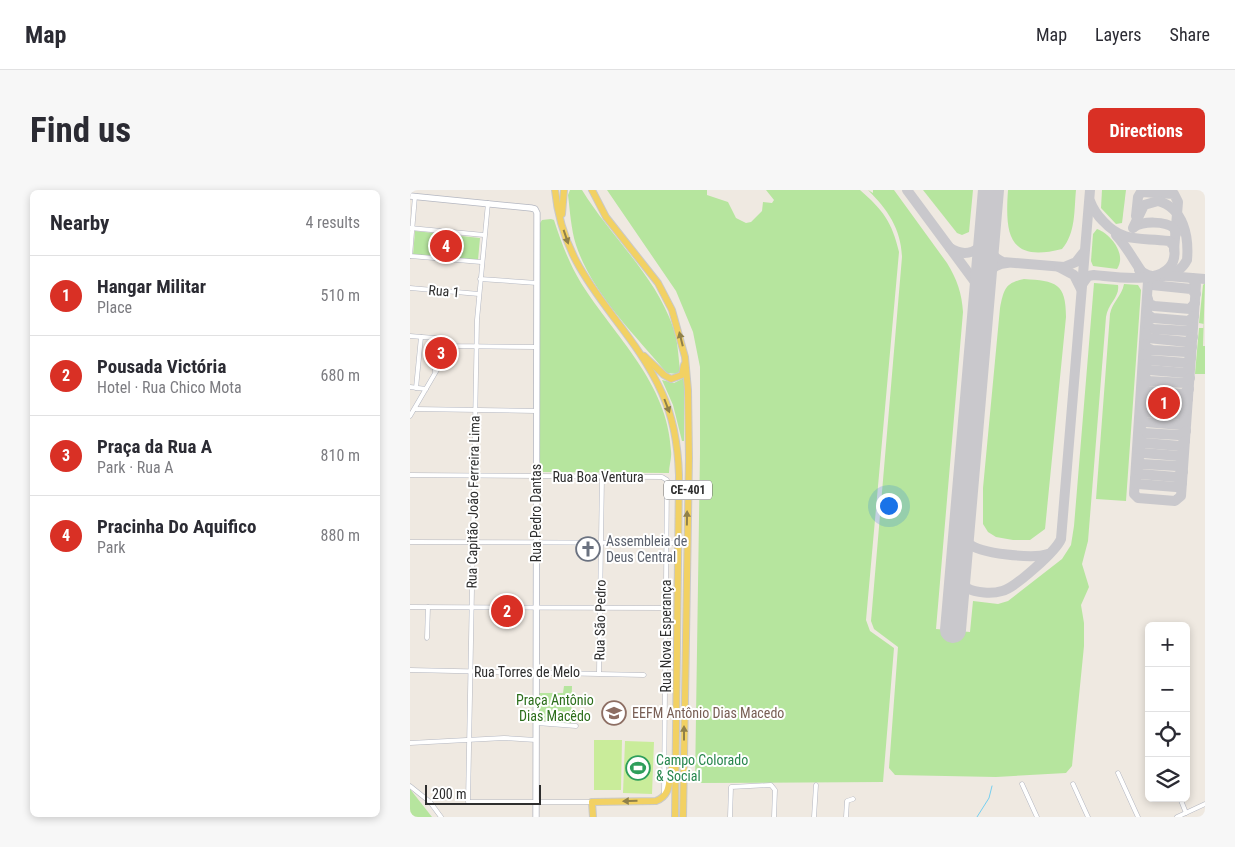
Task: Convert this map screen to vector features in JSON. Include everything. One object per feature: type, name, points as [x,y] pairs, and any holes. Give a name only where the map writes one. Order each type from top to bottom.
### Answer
[{"type":"main road","name":"CE-401","points":[[555,190],[561,222],[572,253],[585,280],[636,348],[662,393],[674,424],[679,462],[675,817]]},
{"type":"main road","points":[[561,222],[564,190]]},
{"type":"main road","points":[[587,190],[606,217]]},
{"type":"main road","name":"CE-401","points":[[592,190],[606,217],[658,284],[672,310],[685,357],[688,390],[688,458],[683,817]]},
{"type":"main road","points":[[412,196],[488,203]]},
{"type":"main road","name":"Rua Pedro Dantas","points":[[488,203],[535,209],[537,283],[536,817]]},
{"type":"main road","points":[[636,348],[664,375],[671,379],[682,375],[685,357]]},
{"type":"main road","points":[[593,817],[592,802],[656,801],[660,799],[670,787],[671,767],[675,762]]},
{"type":"street","points":[[412,196],[410,256],[481,262]]},
{"type":"street","name":"Rua Capitão João Ferreira Lima","points":[[488,203],[481,262],[476,346],[468,802],[536,801]]},
{"type":"street","points":[[411,228],[484,235]]},
{"type":"street","points":[[480,279],[537,283]]},
{"type":"street","name":"Rua 1","points":[[410,288],[479,294]]},
{"type":"street","points":[[410,336],[449,340],[451,346],[410,416]]},
{"type":"street","points":[[416,388],[421,337]]},
{"type":"street","points":[[435,373],[437,338]]},
{"type":"street","points":[[451,346],[536,347]]},
{"type":"street","points":[[410,387],[426,389]]},
{"type":"street","points":[[415,409],[536,411]]},
{"type":"street","name":"Rua Boa Ventura","points":[[410,475],[666,478]]},
{"type":"street","name":"Rua São Pedro","points":[[599,673],[602,476]]},
{"type":"street","name":"Rua Nova Esperança","points":[[664,793],[666,478]]},
{"type":"street","points":[[410,542],[678,543]]},
{"type":"street","points":[[410,607],[666,608]]},
{"type":"street","points":[[427,638],[428,607]]},
{"type":"street","name":"Rua Torres de Melo","points":[[410,670],[644,674]]},
{"type":"street","points":[[537,723],[576,726]]},
{"type":"street","points":[[410,743],[504,738],[536,740]]},
{"type":"street","points":[[1118,773],[1138,817]]},
{"type":"street","points":[[1022,784],[1037,817]]},
{"type":"street","points":[[1073,784],[1088,817]]},
{"type":"street","points":[[814,817],[816,785]]},
{"type":"street","points":[[410,786],[430,802],[441,817]]},
{"type":"street","points":[[730,817],[730,787],[774,786],[774,817]]},
{"type":"street","points":[[846,817],[847,801],[853,800]]},
{"type":"street","points":[[536,801],[592,802]]},
{"type":"street","points":[[1182,802],[1186,813]]},
{"type":"street","points":[[1178,817],[1205,804]]},
{"type":"green space","points":[[570,190],[582,190],[655,290],[675,332],[680,369],[678,374],[667,373],[615,312],[592,280],[574,239],[568,195]]},
{"type":"green space","points":[[607,190],[707,190],[707,195],[728,202],[736,218],[746,223],[751,222],[762,211],[763,202],[772,203],[774,200],[766,190],[860,190],[881,210],[890,224],[899,252],[866,620],[870,631],[894,648],[883,782],[695,783],[700,367],[693,332],[676,291]]},
{"type":"green space","points":[[868,190],[873,193],[873,190],[894,190],[947,263],[954,275],[961,299],[963,312],[936,629],[970,632],[973,601],[998,604],[1008,601],[1062,559],[1071,545],[1094,283],[1118,285],[1117,293],[1106,317],[1088,541],[1082,564],[1089,587],[1081,605],[1084,623],[1084,646],[1072,766],[1066,773],[996,777],[895,775],[889,768],[898,647],[874,629],[871,621],[902,257],[899,238],[892,220],[882,205]]},
{"type":"green space","points":[[923,190],[973,190],[969,232],[962,235],[957,233]]},
{"type":"green space","points":[[1008,190],[1076,190],[1072,229],[1067,243],[1062,249],[1030,252],[1020,248],[1010,232],[1007,206]]},
{"type":"green space","points":[[1102,190],[1126,190],[1122,223],[1116,224],[1101,208]]},
{"type":"green space","points":[[542,220],[554,220],[566,252],[581,283],[638,362],[650,382],[668,426],[671,451],[669,473],[541,472],[540,223]]},
{"type":"green space","points":[[1097,229],[1112,240],[1119,252],[1120,263],[1117,269],[1093,266],[1091,261],[1093,234]]},
{"type":"green space","points":[[415,231],[480,238],[478,260],[413,255]]},
{"type":"green space","points":[[1024,279],[1044,281],[1057,286],[1064,297],[1066,317],[1045,529],[1030,540],[1013,540],[996,537],[988,532],[983,524],[983,488],[1000,308],[1006,288]]},
{"type":"green space","points":[[1205,283],[1204,324],[1199,323],[1203,285]]},
{"type":"green space","points":[[1124,284],[1138,285],[1141,290],[1126,501],[1096,499],[1110,314]]},
{"type":"green space","points":[[1199,328],[1204,328],[1205,374],[1195,374]]},
{"type":"green space","points":[[684,378],[684,441],[682,441],[673,405],[662,380],[674,383]]},
{"type":"green space","name":"Praça Antônio Dias Macêdo","points":[[564,686],[572,686],[571,723],[541,722],[539,720],[539,693],[563,693]]},
{"type":"green space","name":"Campo Colorado & Social","points":[[594,740],[622,740],[621,790],[594,790]]},
{"type":"green space","name":"Campo Colorado & Social","points":[[625,741],[654,742],[652,794],[623,793]]},
{"type":"green space","points":[[410,789],[432,817],[410,817]]},
{"type":"waterway","points":[[977,817],[989,798],[992,786]]},
{"type":"taxiway","points":[[907,190],[978,286],[982,299]]},
{"type":"taxiway","points":[[959,567],[961,579],[967,588],[984,592],[1002,591],[1016,583],[1034,568],[1058,545],[1061,539],[1090,190]]},
{"type":"taxiway","points":[[1136,216],[1138,197],[1141,192],[1174,194],[1178,202],[1174,250]]},
{"type":"taxiway","points":[[1083,283],[1088,276],[1094,275],[1132,278],[1158,275],[1168,269],[1174,260],[1174,246],[1169,241],[1133,238],[1118,233],[1101,219],[1090,201]]},
{"type":"taxiway","points":[[1133,228],[1144,205],[1158,201],[1174,210],[1183,224],[1186,233],[1187,260],[1178,270],[1172,274],[1158,277],[1145,274],[1139,270]]},
{"type":"taxiway","points":[[1134,227],[1143,224],[1160,223],[1174,228],[1176,234]]},
{"type":"taxiway","points":[[988,232],[990,250],[998,260],[1003,262],[1064,267],[1076,262],[1083,253]]},
{"type":"taxiway","points":[[950,248],[961,253],[972,252],[981,246],[987,235]]},
{"type":"taxiway","points":[[1116,235],[1152,285],[1191,289],[1196,294]]},
{"type":"taxiway","points":[[982,297],[988,274],[1000,264],[1007,263]]},
{"type":"taxiway","points":[[1059,267],[1074,275],[1081,289]]},
{"type":"taxiway","points":[[1168,276],[1205,279]]},
{"type":"taxiway","points":[[1148,281],[1134,494],[1138,498],[1175,501],[1181,496],[1196,285],[1192,278]]},
{"type":"taxiway","points":[[1148,299],[1149,304],[1154,306],[1190,309],[1195,303]]},
{"type":"taxiway","points":[[1147,311],[1148,315],[1153,318],[1189,321],[1194,316]]},
{"type":"taxiway","points":[[1147,322],[1149,327],[1153,329],[1188,331],[1193,327]]},
{"type":"taxiway","points":[[1146,333],[1148,338],[1187,342],[1193,337]]},
{"type":"taxiway","points":[[1145,344],[1147,348],[1152,350],[1186,352],[1192,347]]},
{"type":"taxiway","points":[[1144,354],[1149,360],[1186,363],[1191,358]]},
{"type":"taxiway","points":[[1144,364],[1149,370],[1185,373],[1190,368]]},
{"type":"taxiway","points":[[1143,374],[1148,381],[1185,383],[1190,378]]},
{"type":"taxiway","points":[[1142,385],[1147,391],[1183,394],[1189,389]]},
{"type":"taxiway","points":[[1141,395],[1146,401],[1183,404],[1188,399]]},
{"type":"taxiway","points":[[1141,406],[1145,412],[1181,415],[1187,410]]},
{"type":"taxiway","points":[[1140,417],[1145,422],[1181,425],[1186,420]]},
{"type":"taxiway","points":[[1139,427],[1144,433],[1178,435],[1186,431]]},
{"type":"taxiway","points":[[1138,437],[1140,441],[1145,443],[1180,446],[1185,441]]},
{"type":"taxiway","points":[[1138,448],[1143,453],[1179,456],[1184,452]]},
{"type":"taxiway","points":[[1137,458],[1142,464],[1177,466],[1183,462]]},
{"type":"taxiway","points":[[1136,468],[1140,474],[1176,477],[1183,472]]},
{"type":"taxiway","points":[[1135,479],[1138,484],[1176,487],[1182,483]]},
{"type":"taxiway","points":[[962,526],[968,543],[983,550],[1019,556],[1048,554]]},
{"type":"runway","points":[[953,630],[991,190]]},
{"type":"place","name":"Pracinha Do Aquifico","points":[[446,246]]},
{"type":"place","name":"Praça da Rua A","points":[[441,353]]},
{"type":"place","name":"Hangar Militar","points":[[1164,403]]},
{"type":"place","name":"Assembleia de Deus Central","points":[[588,549]]},
{"type":"place","name":"Pousada Victória","points":[[507,611]]},
{"type":"place","name":"EEFM Antônio Dias Macedo","points":[[614,713]]},
{"type":"place","name":"Campo Colorado & Social","points":[[638,768]]}]
